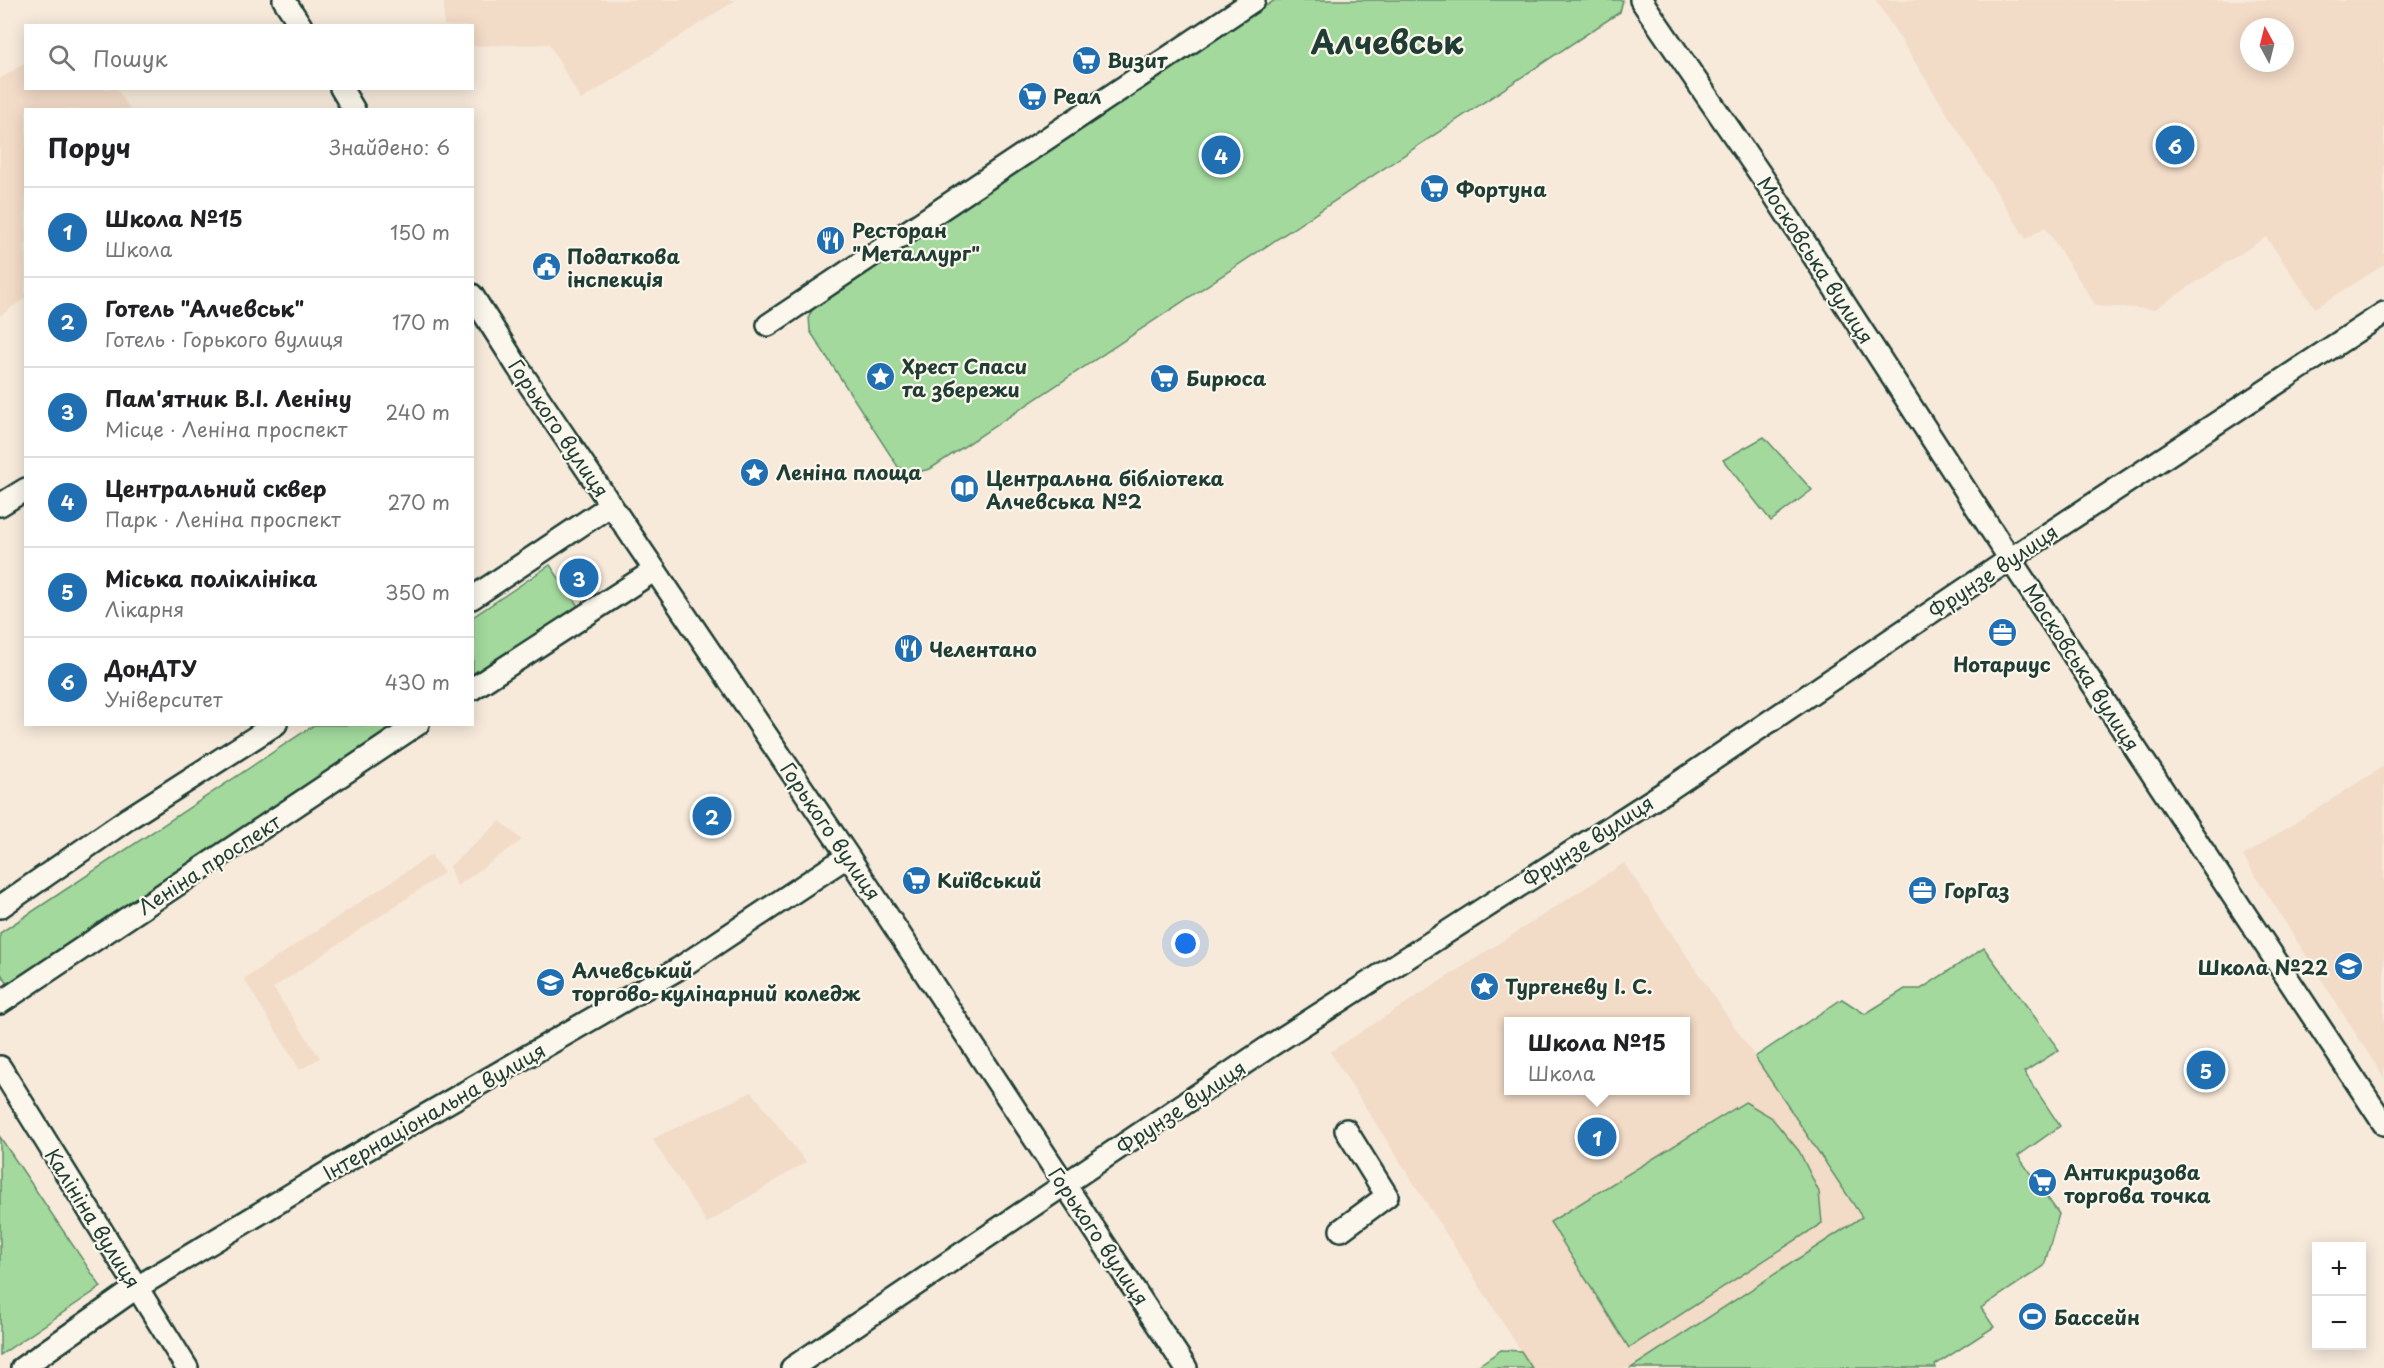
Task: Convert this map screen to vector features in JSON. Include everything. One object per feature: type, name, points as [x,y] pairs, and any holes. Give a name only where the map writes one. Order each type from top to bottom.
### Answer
[{"type":"street","points":[[284,0],[299,24]]},
{"type":"street","points":[[768,325],[1254,0]]},
{"type":"street","name":"Московська вулиця","points":[[1641,0],[1765,180],[2010,559],[2384,1124]]},
{"type":"street","points":[[342,90],[353,108]]},
{"type":"street","name":"Горького вулиця","points":[[474,298],[848,856],[1186,1368]]},
{"type":"street","name":"Фрунзе вулиця","points":[[792,1368],[1268,1048],[1668,790],[2010,559],[2384,313]]},
{"type":"street","points":[[0,505],[24,490]]},
{"type":"street","points":[[474,597],[611,505]]},
{"type":"street","points":[[474,688],[655,570]]},
{"type":"street","points":[[0,907],[129,818],[273,726]]},
{"type":"street","name":"Леніна проспект","points":[[0,1004],[415,726]]},
{"type":"street","name":"Інтернаціональна вулиця","points":[[22,1368],[136,1288],[350,1159],[678,969],[848,856]]},
{"type":"street","name":"Калініна вулиця","points":[[0,1067],[187,1368]]},
{"type":"street","points":[[1341,1230],[1387,1196],[1346,1130]]},
{"type":"shaded area","points":[[444,0],[736,0],[581,100],[549,44],[474,46],[474,24],[444,24]]},
{"type":"shaded area","points":[[1876,0],[2384,0],[2384,265],[2315,308],[2266,237],[2155,309],[2096,306],[2045,227],[2026,239]]},
{"type":"shaded area","points":[[24,64],[24,90],[118,90],[129,108],[24,108],[24,299],[0,316],[0,79]]},
{"type":"shaded area","name":"Школа №22","points":[[2384,766],[2384,1078],[2243,856]]},
{"type":"shaded area","points":[[500,821],[522,840],[457,886],[449,867]]},
{"type":"shaded area","points":[[431,855],[444,873],[273,988],[320,1058],[300,1070],[244,979]]},
{"type":"shaded area","points":[[1624,863],[1863,1217],[1631,1368],[1532,1368],[1330,1052]]},
{"type":"shaded area","points":[[752,1092],[806,1162],[707,1223],[652,1139]]},
{"type":"green space","points":[[1275,0],[1623,0],[1620,12],[930,469],[913,473],[898,467],[810,331],[809,316],[819,298]]},
{"type":"green space","points":[[1764,437],[1812,490],[1771,521],[1723,460]]},
{"type":"green space","points":[[550,565],[580,609],[474,679],[474,616]]},
{"type":"green space","points":[[312,726],[404,726],[9,986],[0,972],[0,933]]},
{"type":"green space","points":[[1984,948],[2059,1050],[2024,1072],[2060,1126],[2018,1156],[2059,1214],[2044,1266],[1981,1308],[1994,1327],[1935,1365],[1936,1368],[1631,1368],[1862,1217],[1755,1057],[1842,999],[1865,1014],[1905,989],[1921,989]]},
{"type":"green space","points":[[1745,1102],[1771,1117],[1799,1151],[1819,1192],[1822,1223],[1629,1348],[1550,1222]]},
{"type":"green space","points":[[0,1137],[101,1287],[0,1355]]},
{"type":"green space","points":[[1501,1350],[1521,1351],[1532,1368],[1475,1368]]},
{"type":"place","name":"Визит","points":[[1086,60]]},
{"type":"place","name":"Реал","points":[[1032,96]]},
{"type":"place","name":"ДонДТУ","points":[[2175,145]]},
{"type":"place","name":"Центральний сквер","points":[[1221,155]]},
{"type":"place","name":"Фортуна","points":[[1435,189]]},
{"type":"place","name":"Ресторан \"Металлург\"","points":[[831,241]]},
{"type":"place","name":"Податкова інспекція","points":[[546,267]]},
{"type":"place","name":"Хрест Спаси та збережи","points":[[881,377]]},
{"type":"place","name":"Бирюса","points":[[1165,378]]},
{"type":"place","name":"Леніна площа","points":[[755,472]]},
{"type":"place","name":"Центральна бібліотека Алчевська №2","points":[[965,489]]},
{"type":"place","name":"Пам'ятник В.I. Ленiну","points":[[579,578]]},
{"type":"place","name":"Нотариус","points":[[2002,633]]},
{"type":"place","name":"Челентано","points":[[908,649]]},
{"type":"place","name":"Готель \"Алчевськ\"","points":[[712,816]]},
{"type":"place","name":"Київський","points":[[916,880]]},
{"type":"place","name":"ГорГаз","points":[[1923,890]]},
{"type":"place","name":"Школа №22","points":[[2349,967]]},
{"type":"place","name":"Алчевський торгово-кулінарний коледж","points":[[551,982]]},
{"type":"place","name":"Тургенєву І. С.","points":[[1484,986]]},
{"type":"place","name":"Міська поліклініка","points":[[2206,1070]]},
{"type":"place","name":"Школа №15","points":[[1597,1137]]},
{"type":"place","name":"Антикризова торгова точка","points":[[2043,1183]]},
{"type":"place","name":"Бассейн","points":[[2033,1317]]},
{"type":"district","name":"Алчевськ","points":[[1387,41]]}]
